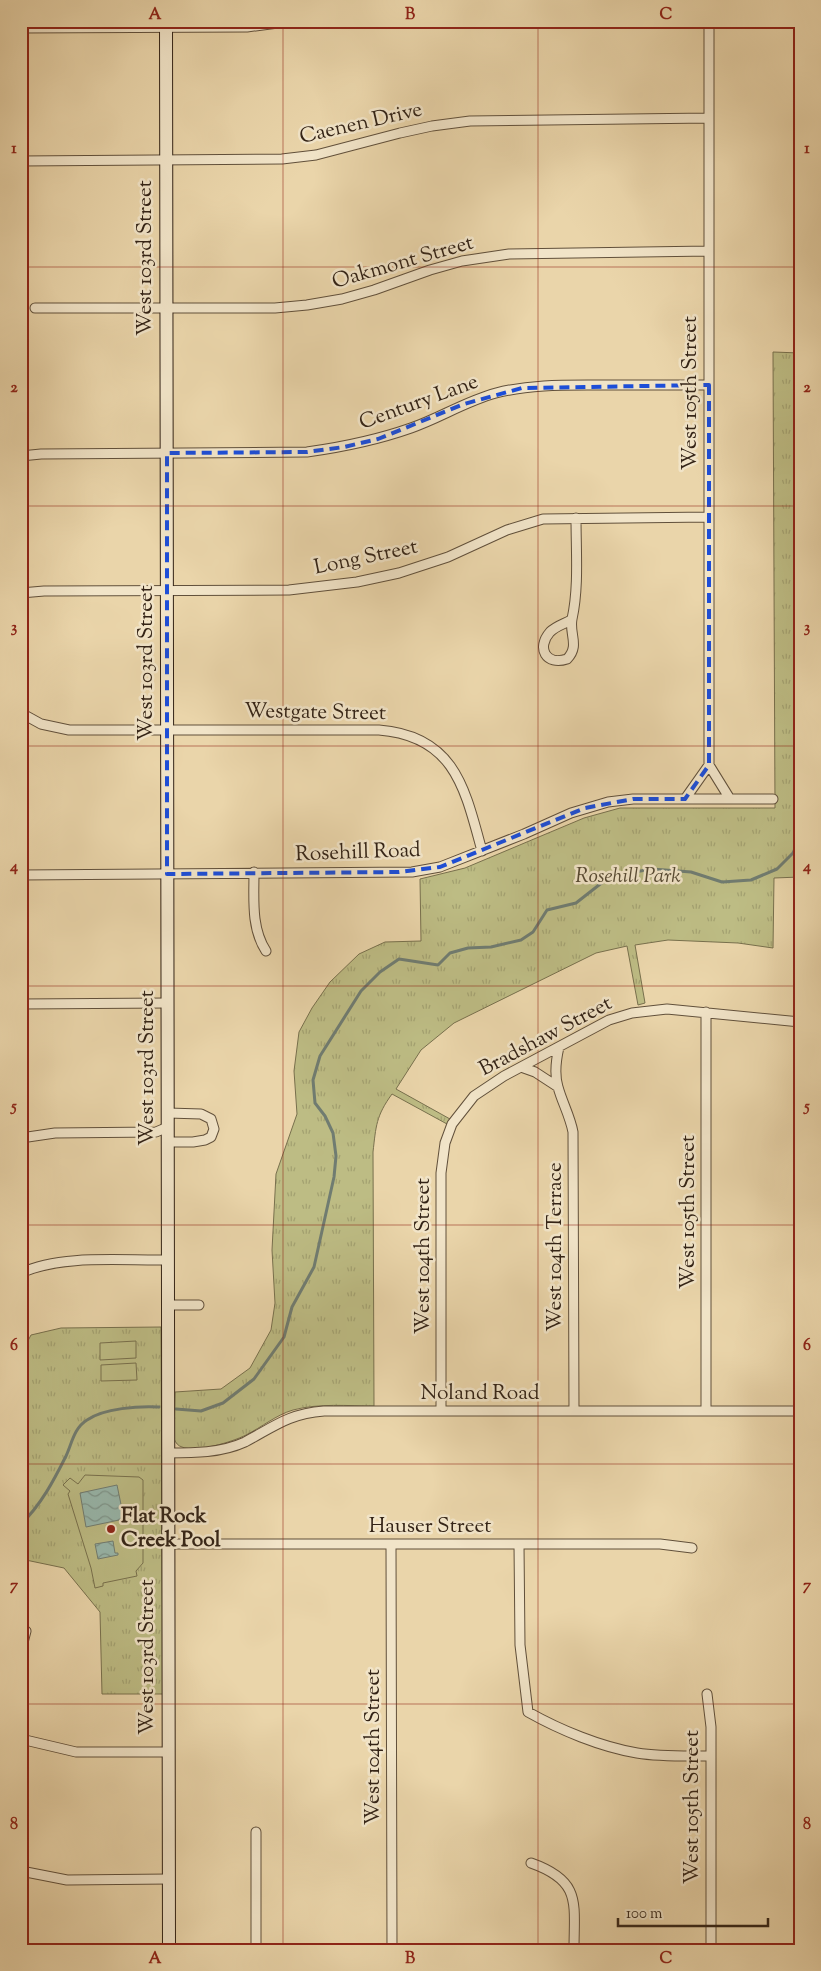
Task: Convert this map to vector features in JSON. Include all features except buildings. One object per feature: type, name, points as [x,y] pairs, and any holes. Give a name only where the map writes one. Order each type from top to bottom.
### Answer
[{"type":"main road","name":"West 103rd Street","points":[[166,24],[169,1950]]},
{"type":"street","points":[[21,28],[166,24],[247,27],[290,21]]},
{"type":"street","name":"West 105th Street","points":[[709,21],[709,765]]},
{"type":"street","name":"Caenen Drive","points":[[21,161],[254,160],[316,155],[400,133],[470,121],[709,118]]},
{"type":"street","name":"Oakmont Street","points":[[35,308],[265,308],[307,305],[358,295],[462,261],[510,254],[709,252]]},
{"type":"street","name":"Century Lane","points":[[21,456],[41,454],[307,452],[344,447],[404,430],[464,404],[494,394],[522,388],[551,385],[709,385]]},
{"type":"street","points":[[571,620],[550,632],[546,639],[545,654],[549,659],[562,661],[571,655],[574,649],[571,620],[576,597],[576,518]]},
{"type":"street","name":"Long Street","points":[[21,593],[44,591],[290,590],[357,582],[399,573],[448,557],[507,530],[533,521],[576,518],[709,518]]},
{"type":"street","name":"Westgate Street","points":[[21,713],[41,724],[70,730],[394,731],[414,737],[442,754],[452,766],[464,790],[482,850]]},
{"type":"street","points":[[685,799],[709,765],[730,799]]},
{"type":"street","name":"Rosehill Road","points":[[21,875],[412,872],[440,867],[592,806],[633,800],[773,799]]},
{"type":"street","points":[[254,872],[254,911],[257,931],[266,952]]},
{"type":"street","points":[[21,1004],[168,1003]]},
{"type":"street","name":"Bradshaw Street","points":[[464,1107],[489,1084],[609,1020],[643,1010],[667,1008],[800,1022]]},
{"type":"street","name":"West 105th Street","points":[[706,1012],[706,1411]]},
{"type":"street","name":"West 104th Terrace","points":[[558,1047],[556,1059],[558,1087],[573,1132],[574,1411]]},
{"type":"street","points":[[521,1067],[534,1072],[558,1087]]},
{"type":"street","name":"West 104th Street","points":[[441,1411],[441,1172],[448,1133],[464,1107]]},
{"type":"street","points":[[168,1113],[201,1114],[211,1119],[214,1129],[211,1137],[205,1140],[168,1142]]},
{"type":"street","points":[[21,1138],[55,1133],[156,1132],[168,1127]]},
{"type":"street","points":[[21,1273],[43,1265],[63,1262],[168,1260]]},
{"type":"street","points":[[168,1305],[199,1305]]},
{"type":"street","name":"Noland Road","points":[[168,1453],[208,1452],[228,1448],[244,1442],[281,1421],[310,1412],[800,1411]]},
{"type":"street","name":"Hauser Street","points":[[168,1544],[660,1544],[692,1548]]},
{"type":"street","name":"West 104th Street","points":[[391,1545],[392,1950]]},
{"type":"street","points":[[520,1545],[520,1645],[528,1712],[586,1739],[612,1748],[646,1754],[711,1756]]},
{"type":"street","points":[[21,1650],[26,1632]]},
{"type":"street","name":"West 105th Street","points":[[707,1694],[711,1727],[711,1950]]},
{"type":"street","points":[[21,1739],[76,1752],[168,1752]]},
{"type":"street","points":[[256,1832],[256,1950]]},
{"type":"street","points":[[531,1863],[551,1870],[561,1877],[568,1887],[574,1905],[574,1950]]},
{"type":"street","points":[[21,1871],[68,1880],[168,1880]]},
{"type":"highlighted area","points":[[709,385],[709,765],[685,799],[633,799],[585,808],[440,867],[399,872],[167,874],[167,453],[307,452],[344,447],[378,439],[464,404],[522,388]]},
{"type":"green space","name":"Rosehill Park","points":[[773,352],[800,353],[800,877],[774,878],[773,948],[738,943],[668,940],[635,945],[645,1003],[638,1005],[627,946],[596,953],[454,1023],[421,1050],[396,1089],[450,1119],[447,1124],[392,1094],[378,1122],[373,1152],[374,1406],[333,1405],[293,1410],[232,1441],[196,1449],[179,1446],[174,1439],[175,1392],[221,1389],[250,1368],[271,1330],[275,1303],[272,1250],[276,1174],[297,1114],[294,1071],[299,1032],[312,1008],[330,982],[359,954],[385,942],[421,941],[420,879],[465,868],[584,818],[620,808],[775,808]]},
{"type":"green space","points":[[161,1327],[163,1694],[102,1694],[100,1612],[64,1568],[21,1559],[21,1354],[31,1335],[61,1328]]},
{"type":"green space","points":[[136,1341],[136,1358],[100,1360],[100,1343]]},
{"type":"green space","points":[[136,1363],[137,1380],[101,1381],[101,1365]]},
{"type":"green space","name":"Flat Rock Creek Pool","points":[[85,1475],[139,1477],[143,1480],[143,1563],[136,1571],[137,1576],[103,1583],[103,1586],[95,1588],[91,1568],[68,1494],[70,1491],[63,1485],[70,1478],[78,1484]]},
{"type":"water","points":[[117,1485],[124,1519],[86,1527],[80,1493]]},
{"type":"water","points":[[113,1541],[115,1553],[118,1553],[118,1555],[98,1559],[95,1544]]},
{"type":"waterway","points":[[176,1409],[201,1411],[223,1403],[254,1379],[284,1337],[292,1307],[314,1267],[334,1177],[336,1156],[333,1133],[325,1116],[315,1103],[313,1080],[320,1056],[361,991],[380,972],[399,959],[438,965],[450,953],[468,948],[491,947],[521,940],[533,932],[547,910],[576,903],[613,874],[652,869],[691,872],[722,882],[751,880],[777,869],[793,853],[800,837]]},
{"type":"waterway","points":[[21,1524],[35,1509],[46,1492],[66,1456],[76,1431],[83,1423],[94,1416],[112,1410],[159,1407]]},
{"type":"place","name":"Flat Rock Creek Pool","points":[[111,1529]]}]
